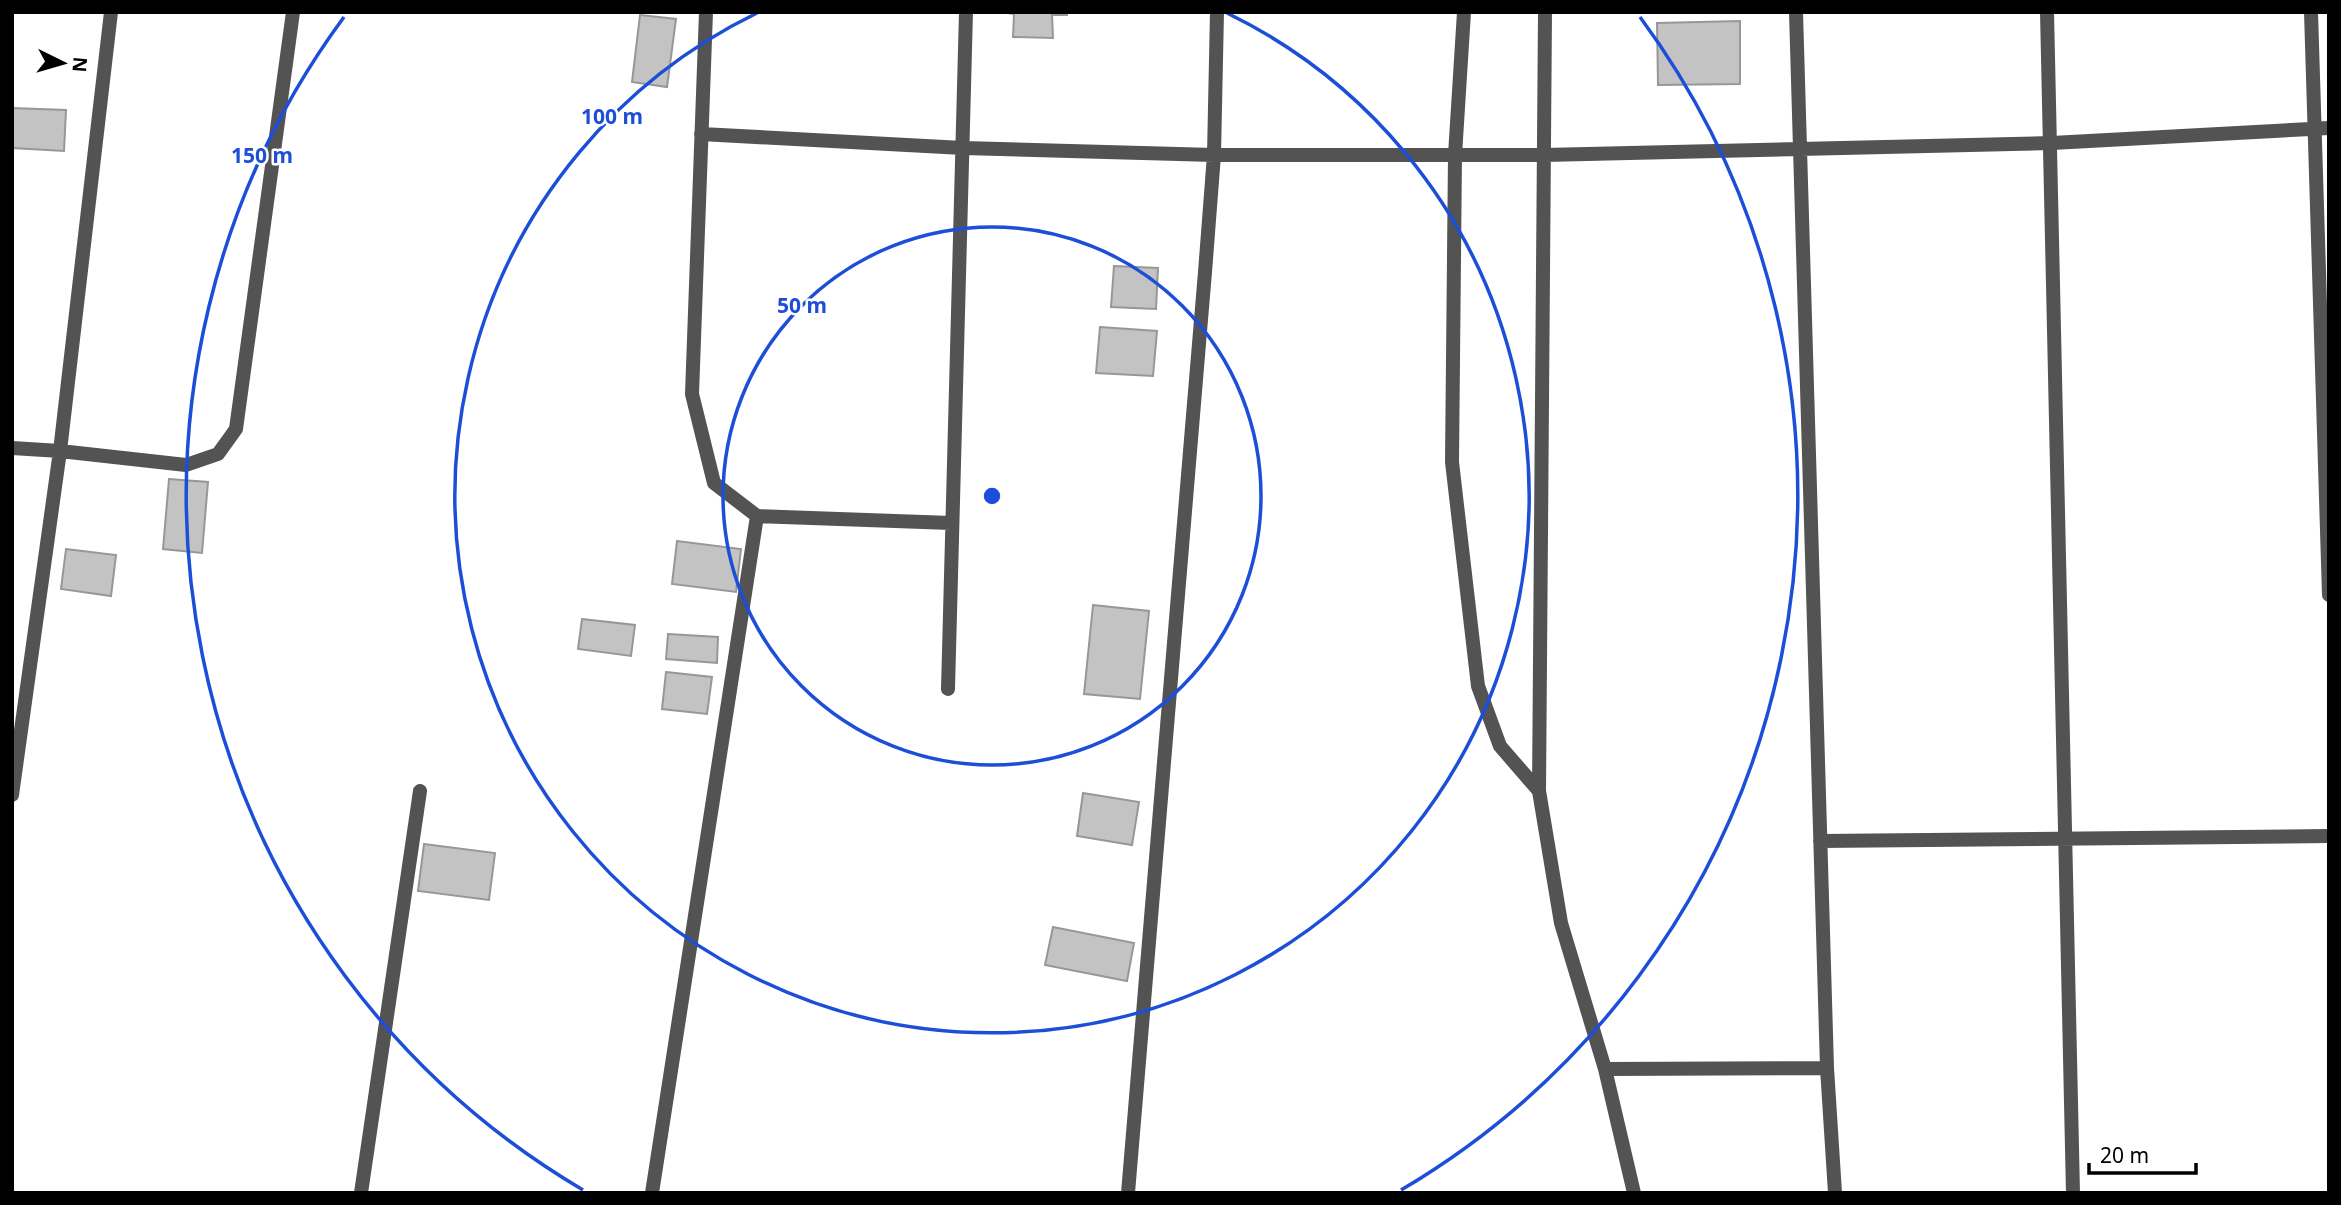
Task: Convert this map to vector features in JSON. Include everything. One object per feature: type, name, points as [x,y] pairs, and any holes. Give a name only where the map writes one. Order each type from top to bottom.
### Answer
[{"type":"street","points":[[12,795],[60,451],[111,12]]},
{"type":"street","points":[[12,448],[186,465],[218,454],[236,429],[293,12]]},
{"type":"street","points":[[706,12],[692,394],[714,483],[757,516],[951,523]]},
{"type":"street","points":[[947,689],[966,12]]},
{"type":"street","points":[[1128,1193],[1214,155],[1217,12]]},
{"type":"street","points":[[1464,12],[1455,155],[1452,461],[1478,686],[1500,746],[1539,791]]},
{"type":"street","points":[[1545,12],[1539,791],[1561,923],[1605,1069],[1634,1193]]},
{"type":"street","points":[[1796,12],[1826,1068],[1835,1193]]},
{"type":"street","points":[[2047,12],[2052,143],[2063,840],[2073,1193]]},
{"type":"street","points":[[2311,12],[2329,595]]},
{"type":"street","points":[[701,134],[963,148],[1214,155],[1544,155],[2052,143],[2329,128]]},
{"type":"street","points":[[652,1193],[757,516]]},
{"type":"street","points":[[361,1193],[419,791]]},
{"type":"street","points":[[1820,841],[2329,836]]},
{"type":"street","points":[[1605,1069],[1826,1068]]},
{"type":"building","points":[[1001,12],[1067,12],[1067,15],[1052,15],[1053,38],[1013,37],[1014,14]]},
{"type":"building","points":[[640,15],[676,19],[667,87],[632,82]]},
{"type":"building","points":[[1740,21],[1740,84],[1658,85],[1657,23]]},
{"type":"building","points":[[12,108],[66,110],[64,151],[12,148]]},
{"type":"building","points":[[1114,266],[1158,268],[1156,309],[1111,307]]},
{"type":"building","points":[[1100,327],[1157,331],[1153,376],[1096,373]]},
{"type":"building","points":[[169,479],[208,482],[202,553],[163,549]]},
{"type":"building","points":[[677,541],[741,549],[736,592],[672,584]]},
{"type":"building","points":[[66,549],[116,555],[111,596],[61,589]]},
{"type":"building","points":[[1093,605],[1149,611],[1140,699],[1084,694]]},
{"type":"building","points":[[582,619],[635,625],[631,656],[578,649]]},
{"type":"building","points":[[668,634],[718,637],[717,663],[666,659]]},
{"type":"building","points":[[666,672],[712,677],[707,714],[662,709]]},
{"type":"building","points":[[1083,793],[1139,802],[1132,845],[1077,836]]},
{"type":"building","points":[[424,844],[495,853],[489,900],[418,891]]},
{"type":"building","points":[[1053,927],[1134,943],[1127,981],[1045,965]]}]
